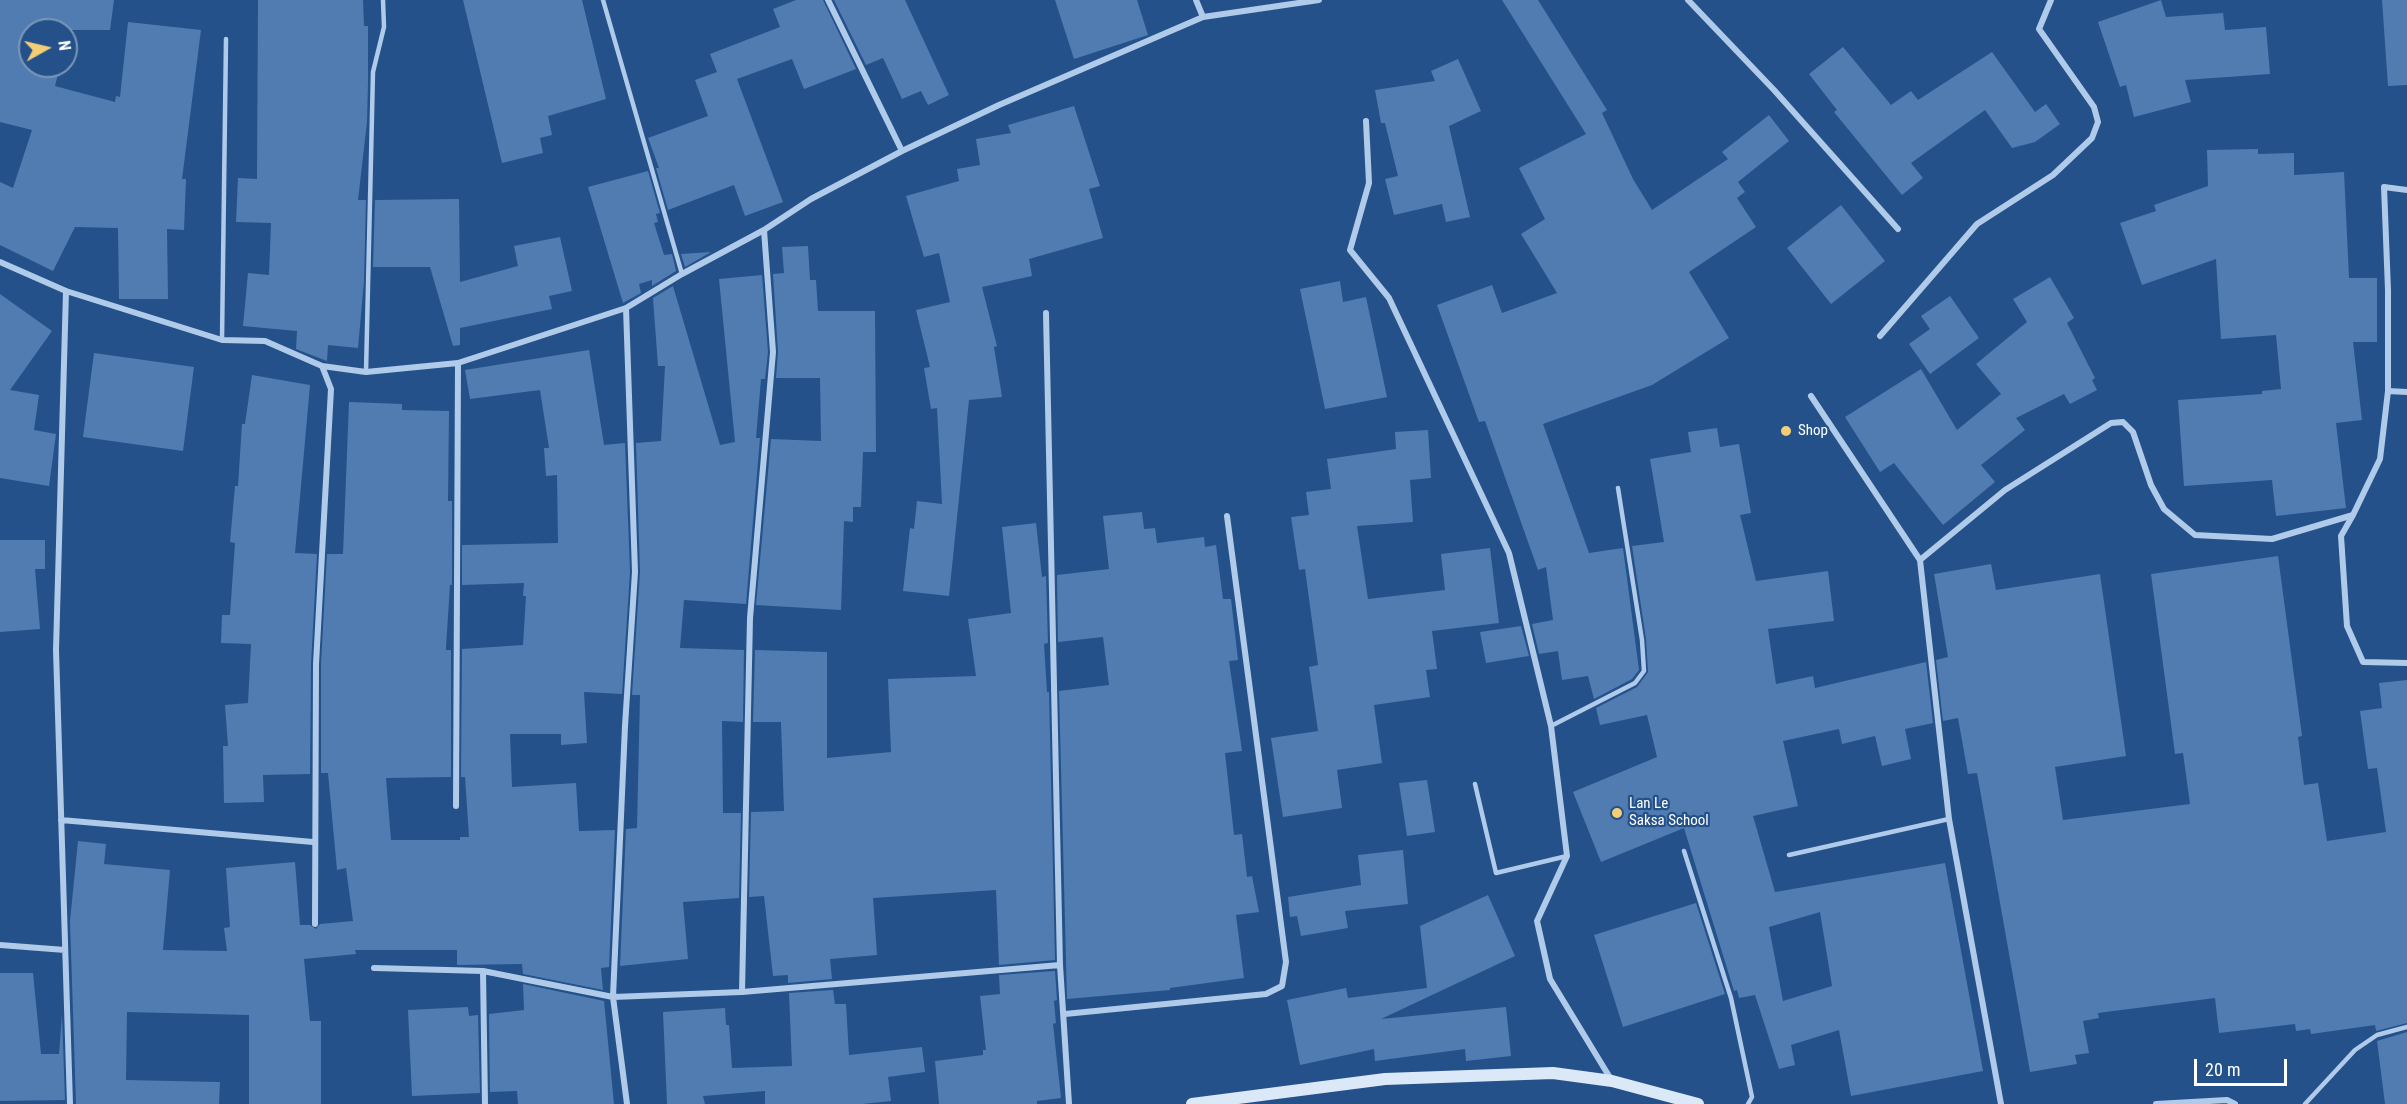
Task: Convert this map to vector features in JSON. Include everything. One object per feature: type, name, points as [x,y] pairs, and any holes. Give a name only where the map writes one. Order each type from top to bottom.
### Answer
[{"type":"street","points":[[828,0],[902,151]]},
{"type":"street","points":[[1196,0],[1203,17]]},
{"type":"street","points":[[0,262],[66,291],[222,340],[265,341],[322,366],[366,372],[458,363],[626,308],[682,274],[764,230],[811,200],[902,151],[999,105],[1203,17],[1319,0]]},
{"type":"street","points":[[1688,0],[1774,90],[1898,229]]},
{"type":"street","points":[[1880,336],[1977,224],[2053,175],[2092,138],[2098,122],[2094,107],[2039,29],[2051,0]]},
{"type":"street","points":[[1366,121],[1369,183],[1350,250],[1389,298],[1509,553],[1551,726],[1567,856],[1537,921],[1550,979],[1612,1081]]},
{"type":"street","points":[[2407,190],[2384,187],[2388,290],[2388,390],[2380,459],[2341,536],[2347,626],[2363,662],[2407,663]]},
{"type":"street","points":[[742,992],[750,618],[773,352],[764,230]]},
{"type":"street","points":[[66,291],[56,650],[70,1104]]},
{"type":"street","points":[[626,308],[636,572],[625,726],[613,997],[627,1104]]},
{"type":"street","points":[[1046,313],[1060,965],[1065,1014],[1069,1104]]},
{"type":"street","points":[[456,806],[458,363]]},
{"type":"street","points":[[315,924],[316,664],[331,389],[322,366]]},
{"type":"street","points":[[2388,390],[2407,392]]},
{"type":"street","points":[[1811,396],[1920,560],[1949,819],[2001,1104]]},
{"type":"street","points":[[1920,560],[2006,490],[2111,423],[2123,422],[2133,432],[2151,485],[2164,509],[2195,535],[2272,539],[2353,515]]},
{"type":"street","points":[[1065,1014],[1266,994],[1282,986],[1286,962],[1227,516]]},
{"type":"street","points":[[61,820],[314,842]]},
{"type":"street","points":[[0,945],[65,950]]},
{"type":"street","points":[[374,968],[483,971],[613,997],[742,992],[1060,965]]},
{"type":"street","points":[[483,971],[485,1104]]},
{"type":"street","points":[[1192,1104],[1385,1079],[1553,1073],[1612,1081],[1698,1104]]},
{"type":"street","points":[[1649,1091],[1658,1104]]},
{"type":"street","points":[[2156,1104],[2227,1100],[2235,1104]]},
{"type":"lane","points":[[366,372],[373,72],[384,27],[383,0]]},
{"type":"lane","points":[[603,0],[682,274]]},
{"type":"lane","points":[[222,340],[225,39]]},
{"type":"lane","points":[[1551,726],[1635,683],[1644,671],[1642,640],[1618,488]]},
{"type":"lane","points":[[1474,784],[1496,873],[1567,856]]},
{"type":"lane","points":[[1788,855],[1949,819]]},
{"type":"lane","points":[[1684,851],[1731,998],[1752,1097],[1748,1104]]},
{"type":"lane","points":[[2305,1104],[2355,1050],[2377,1035],[2407,1028]]},
{"type":"building","points":[[0,0],[114,0],[110,30],[78,30],[78,18],[18,18],[18,78],[57,78],[55,86],[115,102],[116,96],[120,97],[128,22],[201,30],[182,179],[186,179],[184,230],[167,229],[168,299],[119,299],[118,228],[75,227],[53,271],[0,245],[0,182],[13,188],[32,130],[0,122]]},
{"type":"building","points":[[258,0],[363,0],[364,26],[368,26],[367,122],[358,200],[366,200],[364,281],[358,348],[328,345],[327,361],[296,349],[297,331],[243,326],[248,273],[269,275],[271,223],[236,222],[238,178],[257,179]]},
{"type":"building","points":[[463,0],[582,0],[606,99],[548,116],[552,135],[540,138],[543,153],[502,163]]},
{"type":"building","points":[[796,0],[823,0],[856,69],[804,89],[792,59],[737,79],[783,202],[745,216],[734,185],[668,210],[656,168],[659,168],[648,138],[708,116],[695,80],[717,72],[710,54],[780,27],[773,9]]},
{"type":"building","points":[[834,0],[905,0],[949,95],[928,105],[921,91],[902,99],[883,58],[866,65]]},
{"type":"building","points":[[1055,0],[1137,0],[1148,35],[1074,59]]},
{"type":"building","points":[[1502,0],[1538,0],[1607,110],[1602,113],[1633,179],[1652,210],[1728,159],[1722,152],[1769,115],[1789,141],[1738,182],[1745,192],[1737,198],[1756,227],[1689,272],[1729,338],[1652,385],[1543,424],[1589,553],[1623,548],[1639,670],[1632,679],[1594,699],[1588,676],[1562,680],[1558,651],[1539,654],[1532,624],[1553,620],[1546,567],[1538,570],[1485,421],[1479,422],[1437,305],[1492,285],[1502,313],[1557,293],[1521,234],[1545,219],[1519,168],[1586,134]]},
{"type":"building","points":[[2161,0],[2166,17],[2223,13],[2225,30],[2266,27],[2270,74],[2185,80],[2191,102],[2134,117],[2126,85],[2120,87],[2098,22]]},
{"type":"building","points":[[2382,0],[2407,0],[2407,85],[2388,86]]},
{"type":"building","points":[[1843,47],[1891,105],[1911,91],[1918,100],[1992,52],[2035,112],[2046,104],[2060,124],[2035,142],[2012,148],[1985,110],[1911,163],[1923,178],[1902,195],[1834,112],[1837,110],[1809,74]]},
{"type":"building","points":[[1458,59],[1481,111],[1449,126],[1470,217],[1446,222],[1442,204],[1394,215],[1385,179],[1398,176],[1385,123],[1381,123],[1375,90],[1435,81],[1431,71]]},
{"type":"building","points":[[1074,106],[1100,186],[1089,189],[1103,238],[1029,259],[1032,276],[982,287],[997,346],[994,347],[1002,397],[969,400],[949,596],[903,591],[910,528],[914,529],[917,501],[942,504],[937,408],[931,409],[924,368],[930,367],[916,310],[950,302],[939,253],[924,257],[906,196],[959,181],[957,169],[980,165],[976,139],[1011,133],[1008,125]]},
{"type":"building","points":[[2258,149],[2258,154],[2294,153],[2294,175],[2344,172],[2349,278],[2377,278],[2377,342],[2353,342],[2362,420],[2336,423],[2346,508],[2276,516],[2272,480],[2184,486],[2178,400],[2262,394],[2262,391],[2281,389],[2276,335],[2221,339],[2216,259],[2142,285],[2120,223],[2156,211],[2154,205],[2208,186],[2207,150]]},
{"type":"building","points":[[648,171],[660,213],[656,214],[658,222],[654,223],[664,255],[672,254],[676,271],[652,286],[652,280],[639,284],[641,293],[623,303],[588,187]]},
{"type":"building","points":[[459,199],[460,282],[518,266],[514,246],[560,237],[572,291],[549,296],[552,309],[460,328],[460,345],[453,346],[430,267],[373,267],[375,200]]},
{"type":"building","points":[[1841,205],[1885,261],[1831,304],[1787,248]]},
{"type":"building","points":[[808,246],[810,280],[816,280],[818,311],[875,311],[876,452],[863,452],[861,507],[853,507],[853,522],[844,521],[841,610],[756,605],[771,439],[821,441],[820,378],[776,378],[778,352],[773,274],[784,273],[782,247]]},
{"type":"building","points":[[711,252],[685,267],[681,254]]},
{"type":"building","points":[[762,275],[768,352],[765,379],[761,379],[756,438],[760,438],[746,604],[684,600],[680,648],[744,650],[743,722],[722,721],[723,813],[741,813],[739,898],[683,902],[688,959],[620,966],[626,829],[637,828],[640,695],[632,695],[640,572],[636,443],[661,441],[665,366],[658,366],[653,298],[673,286],[720,445],[735,442],[719,279]]},
{"type":"building","points":[[2050,277],[2074,318],[2067,323],[2095,378],[2092,380],[2097,390],[2070,404],[2064,394],[2016,418],[2025,430],[1981,465],[1995,482],[1943,525],[1894,463],[1880,472],[1845,417],[1921,369],[1957,430],[2001,394],[1976,364],[2027,322],[2013,299]]},
{"type":"building","points":[[1340,281],[1343,302],[1366,297],[1387,397],[1325,409],[1300,289]]},
{"type":"building","points":[[0,294],[52,331],[10,390],[39,395],[34,430],[56,434],[49,486],[0,478]]},
{"type":"building","points":[[1950,296],[1979,338],[1930,374],[1909,344],[1930,329],[1921,316]]},
{"type":"building","points":[[589,350],[604,445],[625,443],[630,572],[622,694],[584,692],[587,743],[561,745],[561,734],[510,734],[512,787],[576,783],[579,831],[615,830],[609,967],[601,968],[603,990],[523,974],[522,964],[457,965],[457,950],[355,950],[356,954],[304,959],[310,1021],[321,1021],[321,1104],[249,1104],[249,1015],[127,1012],[126,1080],[220,1082],[219,1104],[76,1104],[70,921],[78,841],[106,844],[104,864],[170,870],[163,950],[227,951],[224,928],[230,927],[226,868],[295,862],[300,925],[310,925],[316,929],[320,924],[353,921],[346,868],[337,870],[328,773],[321,773],[321,664],[327,554],[343,554],[349,402],[402,404],[402,410],[449,411],[448,501],[452,501],[452,585],[450,585],[446,650],[451,650],[451,777],[386,778],[391,840],[460,840],[460,837],[469,837],[465,777],[461,777],[462,649],[523,645],[526,596],[523,596],[524,583],[462,585],[462,545],[558,543],[557,475],[546,476],[544,448],[549,448],[540,390],[470,399],[465,370]]},
{"type":"building","points":[[94,353],[194,367],[183,451],[83,437]]},
{"type":"building","points":[[252,375],[310,385],[295,553],[317,554],[311,664],[310,774],[263,775],[264,802],[224,803],[223,746],[228,746],[225,705],[248,703],[251,644],[221,643],[222,615],[230,615],[235,543],[230,542],[235,486],[238,486],[242,424],[245,424]]},
{"type":"building","points":[[1717,428],[1720,447],[1739,444],[1751,513],[1740,515],[1756,581],[1828,571],[1834,621],[1768,629],[1776,684],[1813,676],[1815,688],[1926,662],[1933,723],[1905,729],[1911,759],[1882,766],[1875,736],[1842,744],[1839,729],[1783,741],[1798,806],[1753,816],[1775,892],[1945,863],[1983,1071],[1851,1096],[1839,1030],[1791,1045],[1795,1065],[1779,1069],[1755,995],[1739,998],[1737,990],[1734,991],[1684,828],[1601,862],[1573,792],[1657,757],[1647,715],[1600,725],[1596,708],[1637,687],[1648,672],[1646,639],[1632,546],[1664,542],[1650,459],[1691,452],[1688,432]],"holes":[[[1820,912],[1832,986],[1783,1001],[1769,927]]]},
{"type":"building","points":[[1428,430],[1431,478],[1410,480],[1413,522],[1357,526],[1368,599],[1445,590],[1441,554],[1490,548],[1499,623],[1432,631],[1437,669],[1426,670],[1430,697],[1374,705],[1382,763],[1337,770],[1342,808],[1283,817],[1271,738],[1318,731],[1309,667],[1318,665],[1305,569],[1299,570],[1291,517],[1309,515],[1306,492],[1331,489],[1327,459],[1396,449],[1395,432]]},
{"type":"building","points":[[1142,512],[1144,529],[1155,528],[1157,543],[1204,537],[1205,547],[1216,545],[1223,599],[1231,599],[1238,660],[1229,661],[1242,751],[1225,753],[1234,835],[1242,834],[1247,877],[1252,876],[1259,912],[1236,915],[1244,978],[1170,988],[1170,990],[1067,999],[1059,691],[1109,685],[1103,637],[1058,642],[1057,575],[1109,569],[1103,516]]},
{"type":"building","points":[[1036,523],[1042,577],[1046,576],[1048,643],[1044,644],[1047,692],[1049,692],[1055,960],[999,965],[996,890],[873,898],[877,955],[830,959],[832,979],[788,983],[788,975],[773,976],[764,896],[749,897],[751,812],[784,811],[781,722],[753,722],[755,650],[827,652],[827,758],[891,752],[888,679],[976,676],[968,619],[1011,613],[1002,527]]},
{"type":"building","points":[[0,540],[45,540],[45,569],[35,569],[40,629],[0,632]]},
{"type":"building","points":[[2278,556],[2302,736],[2298,737],[2304,785],[2318,783],[2327,841],[2386,832],[2377,768],[2368,769],[2360,711],[2382,708],[2379,683],[2407,680],[2407,1023],[2376,1031],[2375,1025],[2311,1034],[2310,1029],[2296,1031],[2295,1024],[2219,1033],[2215,998],[2098,1013],[2099,1018],[2083,1021],[2089,1053],[2075,1055],[2077,1064],[2030,1072],[1977,773],[1968,774],[1958,718],[1943,721],[1936,660],[1948,657],[1934,574],[1991,564],[1996,590],[2100,574],[2126,756],[2055,767],[2063,820],[2190,804],[2183,753],[2175,754],[2151,574]]},
{"type":"building","points":[[1521,626],[1529,656],[1486,663],[1480,632]]},
{"type":"building","points":[[1427,780],[1435,832],[1407,836],[1399,783]]},
{"type":"building","points":[[1403,850],[1408,904],[1345,911],[1348,928],[1301,936],[1297,916],[1290,917],[1288,897],[1361,885],[1358,855]]},
{"type":"building","points":[[1488,895],[1515,956],[1381,1019],[1506,1007],[1511,1056],[1466,1061],[1465,1049],[1375,1061],[1374,1049],[1300,1065],[1287,1000],[1346,988],[1348,998],[1427,988],[1420,926]]},
{"type":"building","points":[[1696,903],[1725,994],[1623,1027],[1594,935]]},
{"type":"building","points":[[1055,971],[1057,1000],[1054,1001],[1056,1023],[1053,1024],[1061,1098],[1037,1101],[1037,1104],[939,1104],[935,1061],[983,1055],[983,1050],[986,1050],[980,996],[1000,994],[999,975]]},
{"type":"building","points":[[0,973],[33,973],[41,1054],[59,1054],[62,1014],[65,1100],[0,1101]]},
{"type":"building","points":[[523,984],[604,1001],[614,1104],[518,1104],[517,1091],[490,1092],[489,1014],[524,1010]]},
{"type":"building","points":[[833,990],[835,1004],[846,1004],[849,1055],[922,1047],[925,1072],[888,1077],[891,1101],[862,1104],[765,1104],[765,1091],[703,1096],[705,1104],[667,1104],[663,1012],[725,1008],[726,1025],[729,1025],[732,1068],[792,1066],[789,993]]},
{"type":"building","points":[[468,1007],[469,1016],[478,1015],[480,1093],[412,1096],[408,1010]]},
{"type":"building","points":[[2407,1032],[2407,1104],[2385,1104],[2377,1041]]},
{"type":"place","name":"Shop","points":[[1786,431]]},
{"type":"place","name":"Lan Le Saksa School","points":[[1617,813]]}]
